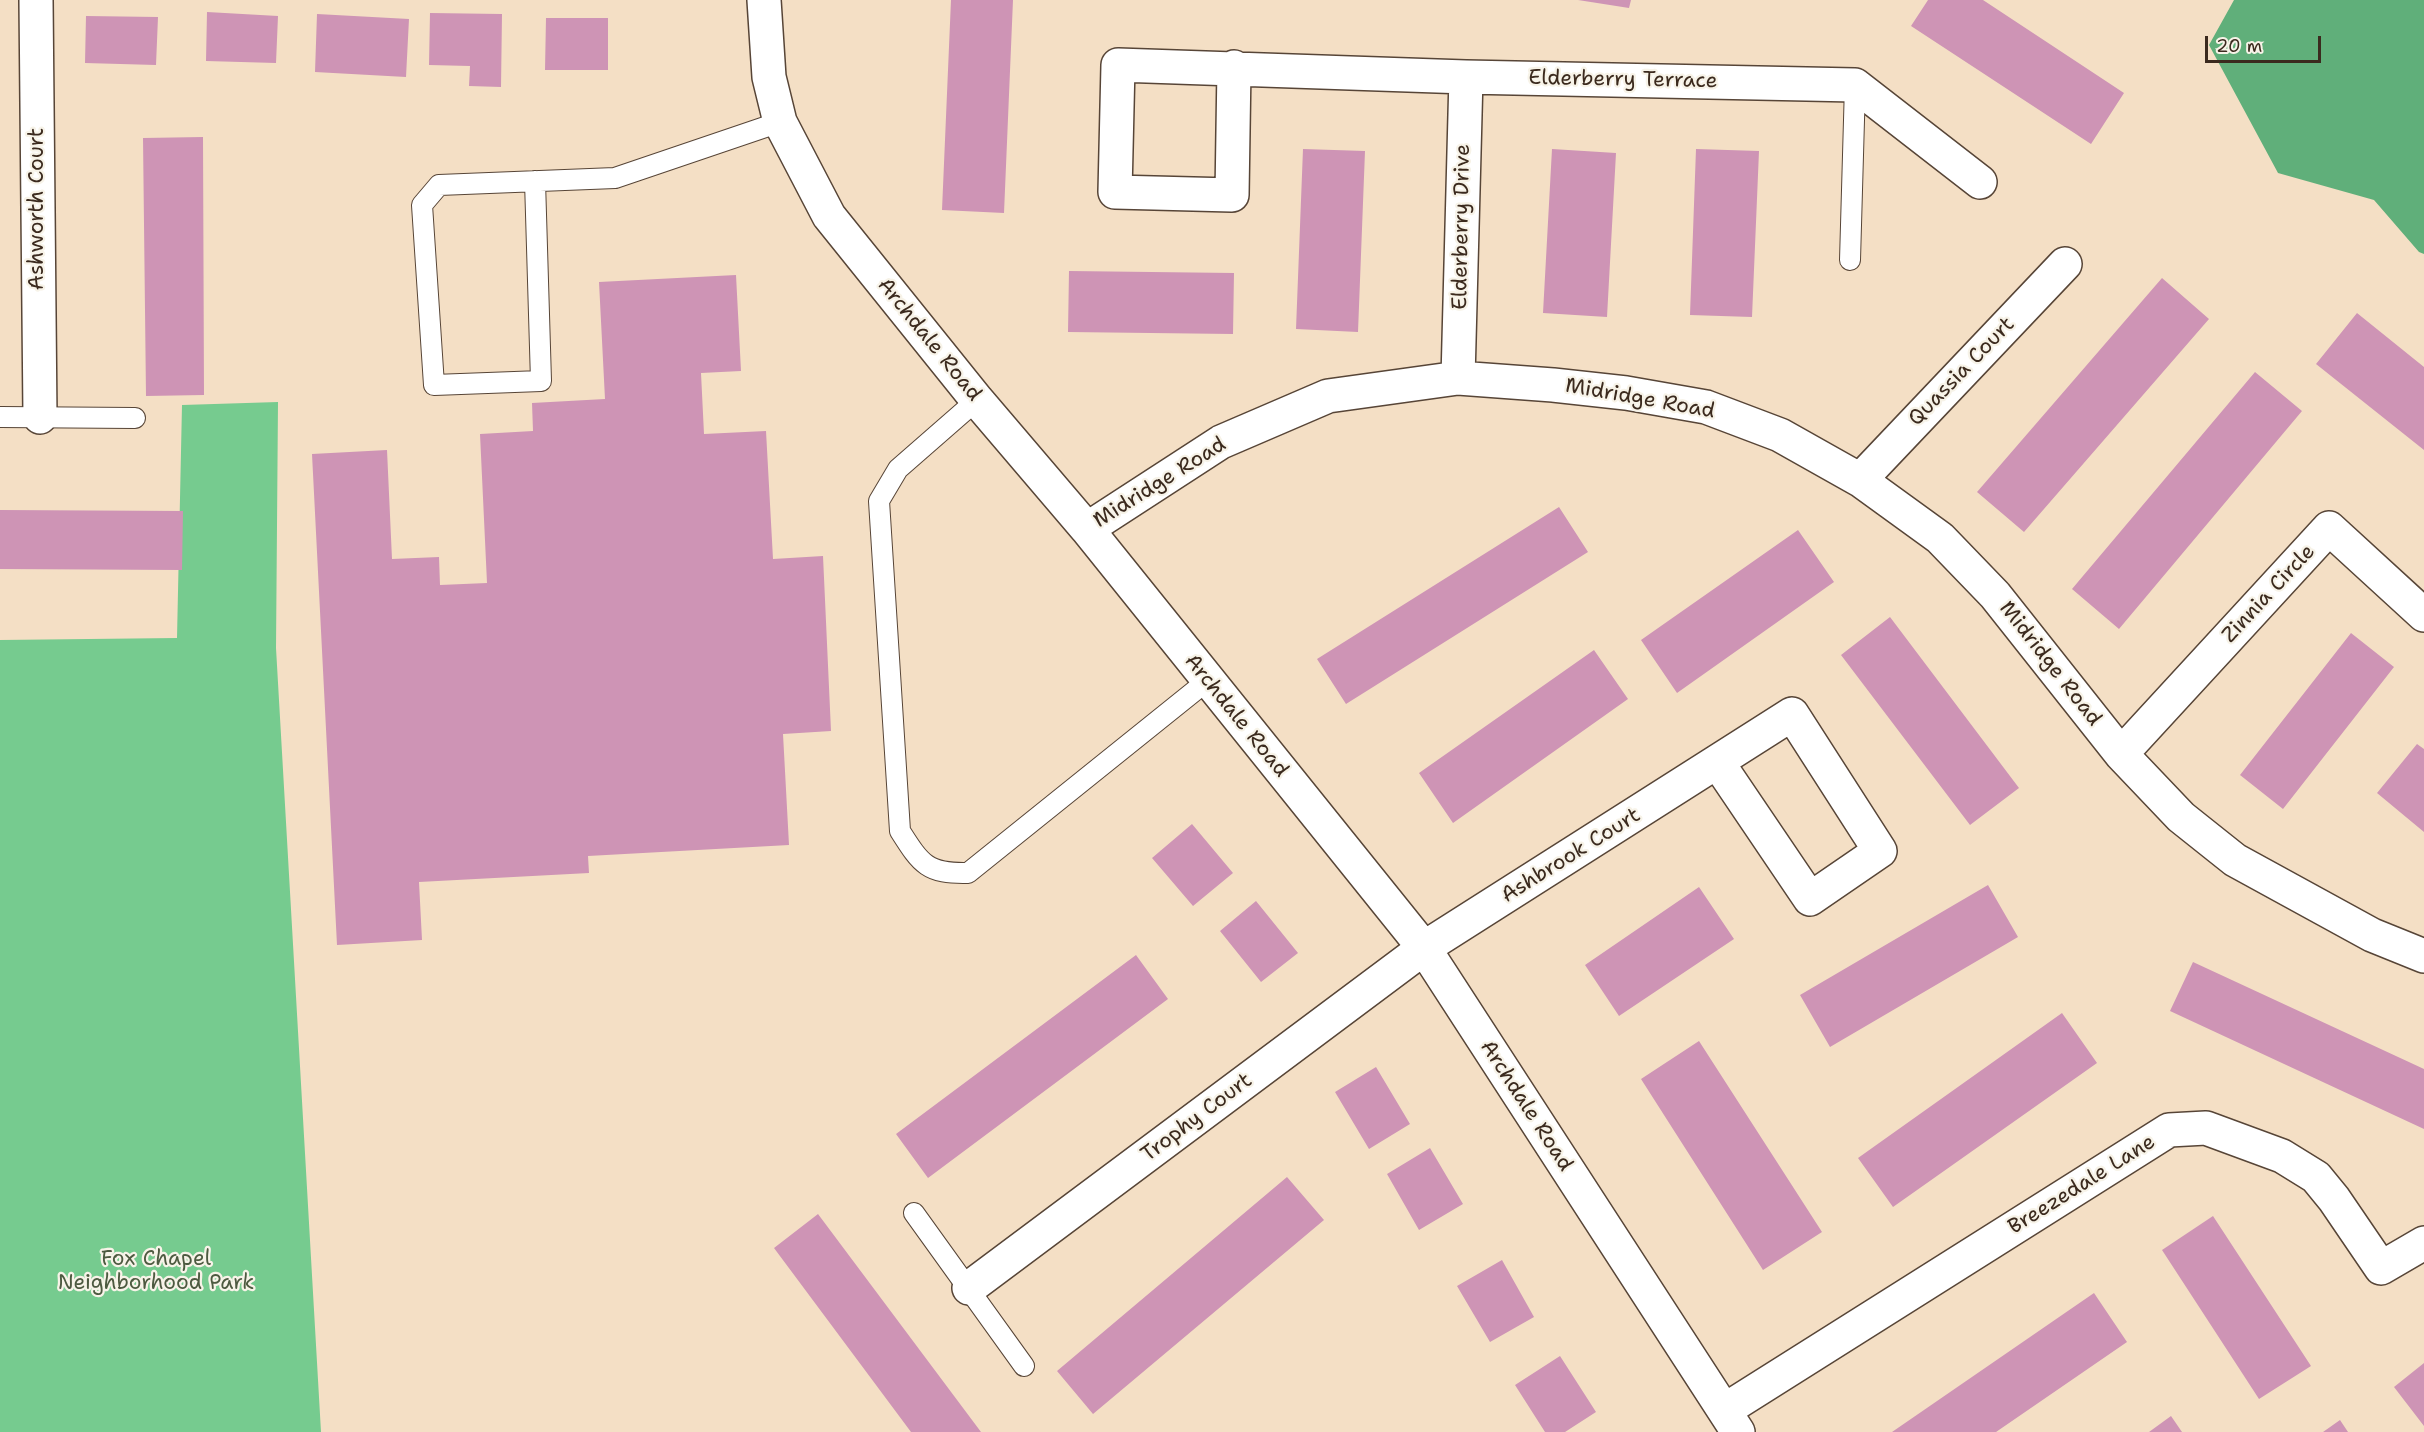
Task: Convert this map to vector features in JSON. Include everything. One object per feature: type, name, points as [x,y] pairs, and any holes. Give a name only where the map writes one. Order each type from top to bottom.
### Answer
[{"type":"street","name":"Ashworth Court","points":[[36,0],[40,417]]},
{"type":"street","name":"Archdale Road","points":[[764,0],[769,77],[780,122],[829,216],[977,400],[1087,529],[1424,948],[1731,1421]]},
{"type":"street","name":"Elderberry Terrace","points":[[1234,67],[1232,195],[1115,192],[1118,65],[1234,67],[1466,77],[1855,85]]},
{"type":"street","name":"Elderberry Drive","points":[[1458,378],[1466,77]]},
{"type":"street","points":[[1855,85],[1980,182]]},
{"type":"street","name":"Quassia Court","points":[[1860,480],[2065,264]]},
{"type":"street","name":"Midridge Road","points":[[1087,529],[1221,442],[1328,396],[1458,378],[1584,388],[1706,407],[1780,435],[1860,480],[1940,538],[1995,595],[2121,754],[2181,817],[2235,860],[2372,935],[2424,956]]},
{"type":"street","name":"Zinnia Circle","points":[[2121,754],[2329,528],[2424,615]]},
{"type":"street","name":"Ashbrook Court","points":[[1424,948],[1792,714],[1880,851],[1810,899],[1718,763]]},
{"type":"street","name":"Trophy Court","points":[[969,1288],[1424,948]]},
{"type":"street","name":"Breezedale Lane","points":[[1731,1421],[2169,1130],[2206,1128],[2282,1156],[2316,1177],[2334,1199],[2380,1268],[2424,1243]]},
{"type":"lane","points":[[1850,260],[1855,85]]},
{"type":"lane","points":[[535,181],[541,381],[434,385],[422,205],[439,185],[535,181],[615,178],[780,122]]},
{"type":"lane","points":[[977,400],[898,469],[879,501],[900,831],[919,861],[944,874],[968,873],[1207,681]]},
{"type":"lane","points":[[0,417],[135,418]]},
{"type":"lane","points":[[914,1212],[1024,1366]]},
{"type":"green space","points":[[2234,0],[2424,0],[2424,254],[2419,252],[2374,200],[2278,173],[2209,45]]},
{"type":"green space","name":"Fox Chapel Neighborhood Park","points":[[278,402],[276,648],[321,1432],[0,1432],[0,640],[177,638],[182,405]]},
{"type":"building","points":[[951,0],[1013,0],[1004,213],[942,210]]},
{"type":"building","points":[[1578,0],[1631,0],[1629,8]]},
{"type":"building","points":[[1928,0],[1983,0],[2124,93],[2091,144],[1911,26]]},
{"type":"building","points":[[207,12],[278,16],[276,63],[206,61]]},
{"type":"building","points":[[430,13],[502,14],[501,87],[469,86],[470,66],[429,65]]},
{"type":"building","points":[[317,14],[409,19],[406,77],[315,72]]},
{"type":"building","points":[[86,16],[158,17],[156,65],[85,63]]},
{"type":"building","points":[[546,18],[608,18],[608,70],[545,70]]},
{"type":"building","points":[[203,137],[204,395],[146,396],[143,138]]},
{"type":"building","points":[[1303,149],[1365,151],[1358,332],[1296,329]]},
{"type":"building","points":[[1552,149],[1616,153],[1607,317],[1543,313]]},
{"type":"building","points":[[1696,149],[1759,151],[1752,317],[1690,315]]},
{"type":"building","points":[[1069,271],[1234,273],[1233,334],[1068,332]]},
{"type":"building","points":[[736,275],[741,371],[701,373],[704,434],[766,431],[773,559],[823,556],[831,731],[783,734],[789,845],[588,856],[589,873],[419,882],[422,940],[337,945],[312,454],[387,450],[392,559],[439,557],[440,585],[487,583],[480,434],[533,431],[532,403],[605,399],[599,282]]},
{"type":"building","points":[[2162,278],[2209,319],[2024,532],[1977,492]]},
{"type":"building","points":[[2357,313],[2424,367],[2424,450],[2316,364]]},
{"type":"building","points":[[2255,372],[2302,411],[2119,629],[2072,589]]},
{"type":"building","points":[[1559,507],[1588,552],[1346,704],[1317,659]]},
{"type":"building","points":[[0,510],[183,511],[182,570],[0,569]]},
{"type":"building","points":[[1798,530],[1834,582],[1677,693],[1641,640]]},
{"type":"building","points":[[1890,617],[2019,788],[1970,825],[1841,655]]},
{"type":"building","points":[[2351,633],[2394,667],[2283,809],[2240,775]]},
{"type":"building","points":[[1594,650],[1628,699],[1453,823],[1419,773]]},
{"type":"building","points":[[2417,744],[2424,749],[2424,832],[2377,793]]},
{"type":"building","points":[[1192,824],[1233,873],[1193,906],[1152,858]]},
{"type":"building","points":[[1988,885],[2018,937],[1830,1047],[1800,995]]},
{"type":"building","points":[[1699,887],[1734,939],[1619,1016],[1585,965]]},
{"type":"building","points":[[1256,901],[1298,953],[1261,982],[1220,931]]},
{"type":"building","points":[[1136,955],[1168,999],[928,1178],[896,1134]]},
{"type":"building","points":[[2193,962],[2424,1069],[2424,1129],[2170,1011]]},
{"type":"building","points":[[2062,1013],[2097,1063],[1893,1207],[1858,1158]]},
{"type":"building","points":[[1699,1041],[1822,1232],[1763,1270],[1641,1079]]},
{"type":"building","points":[[1376,1067],[1410,1124],[1369,1149],[1335,1092]]},
{"type":"building","points":[[1430,1148],[1463,1204],[1419,1230],[1387,1174]]},
{"type":"building","points":[[1287,1177],[1324,1220],[1093,1414],[1057,1371]]},
{"type":"building","points":[[818,1214],[981,1432],[911,1432],[774,1248]]},
{"type":"building","points":[[2213,1216],[2311,1366],[2259,1399],[2162,1250]]},
{"type":"building","points":[[1502,1260],[1534,1317],[1490,1342],[1457,1286]]},
{"type":"building","points":[[2094,1293],[2127,1342],[1996,1432],[1892,1432]]},
{"type":"building","points":[[1560,1356],[1596,1412],[1565,1432],[1545,1432],[1515,1385]]},
{"type":"building","points":[[2424,1363],[2424,1426],[2394,1387]]},
{"type":"building","points":[[2171,1416],[2182,1432],[2149,1432]]},
{"type":"building","points":[[2340,1420],[2348,1432],[2323,1432]]}]
